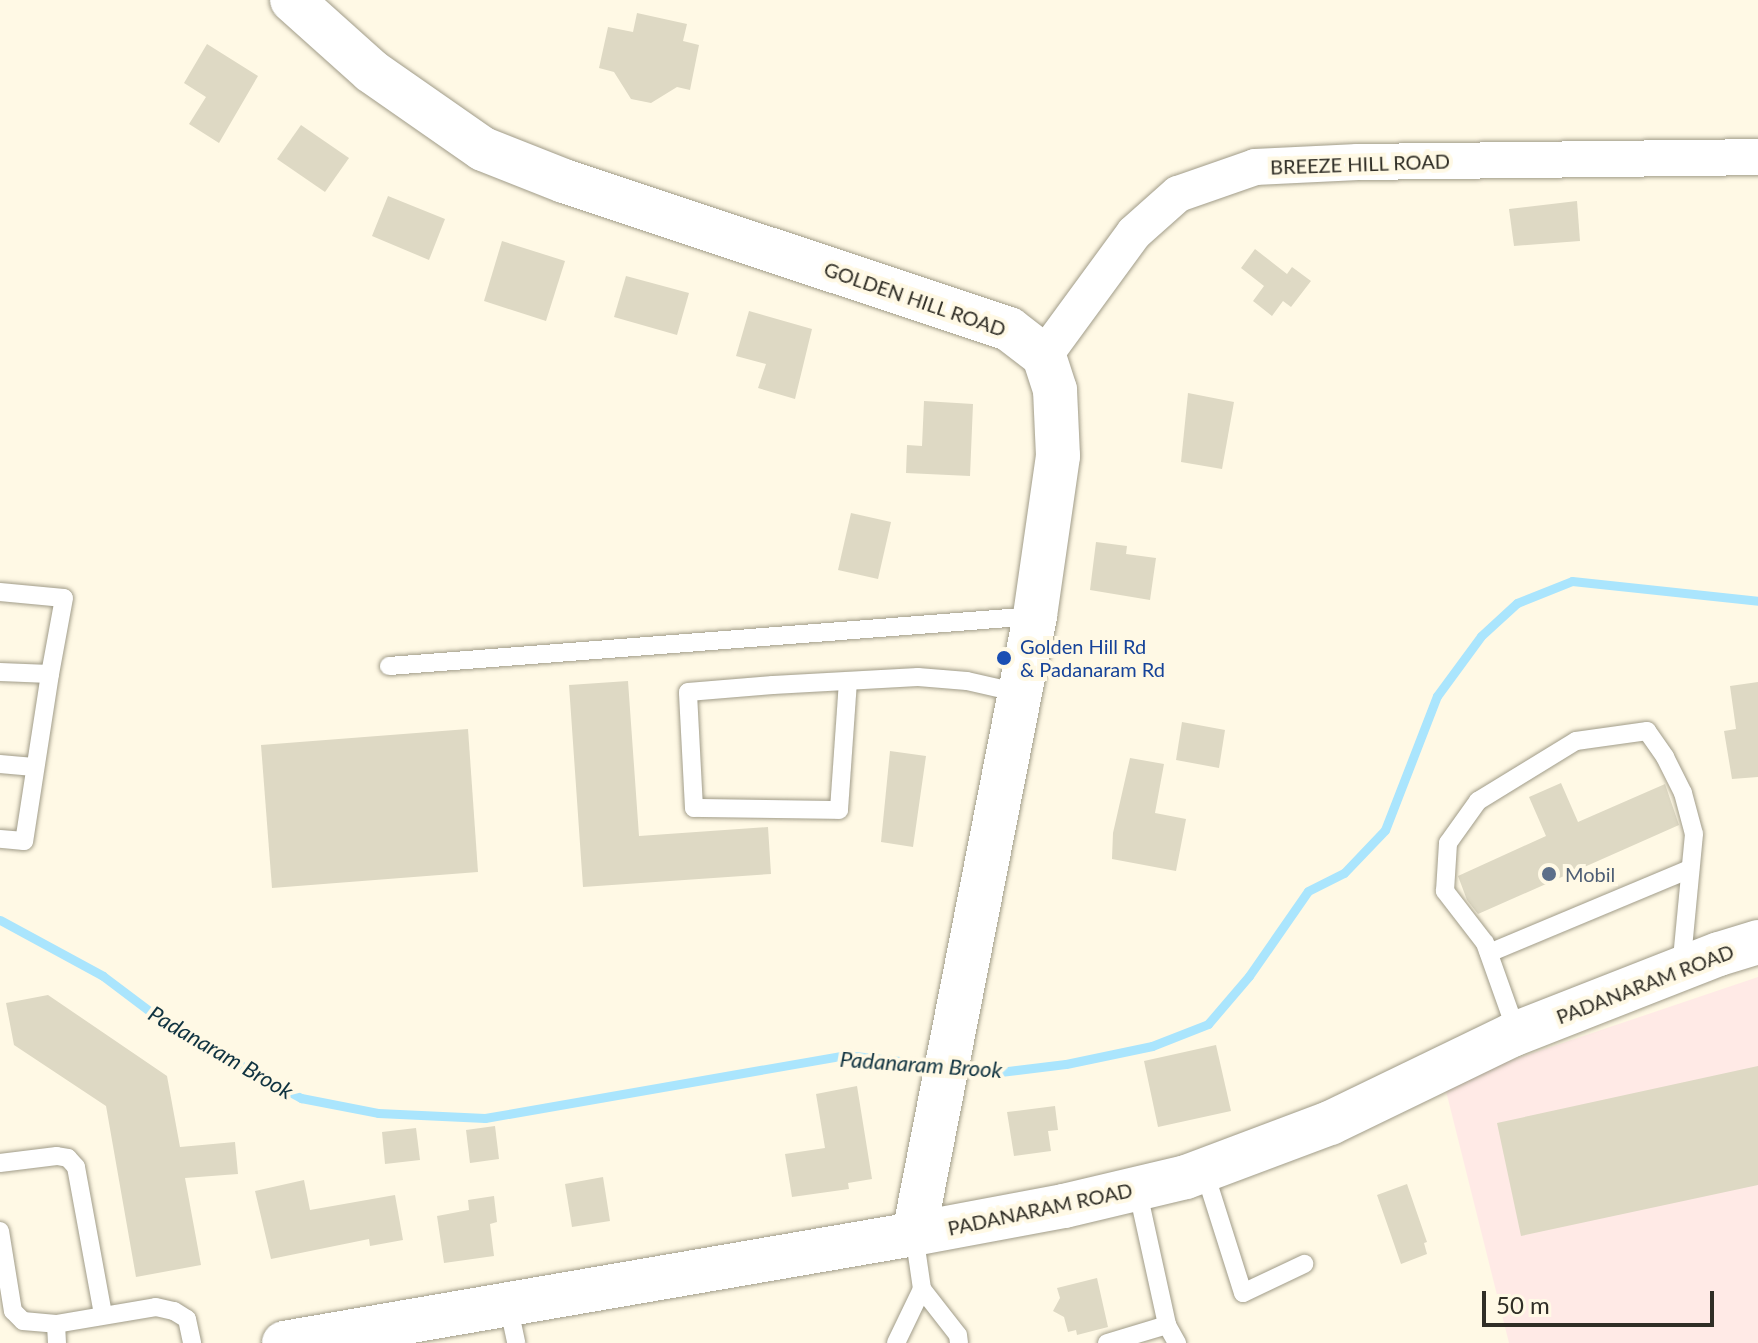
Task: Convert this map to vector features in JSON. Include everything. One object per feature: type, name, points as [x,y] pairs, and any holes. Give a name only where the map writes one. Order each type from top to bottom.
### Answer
[{"type":"street","name":"GOLDEN HILL ROAD","points":[[292,0],[371,71],[483,149],[564,181],[1009,329],[1044,356]]},
{"type":"street","name":"BREEZE HILL ROAD","points":[[1044,356],[1134,233],[1178,194],[1255,167],[1358,162],[1758,157]]},
{"type":"street","points":[[914,1234],[1035,616],[1058,456],[1055,390],[1044,356]]},
{"type":"street","name":"PADANARAM ROAD","points":[[294,1342],[512,1324],[914,1234],[1137,1188],[1204,1170],[1330,1123],[1517,1033],[1758,942]]},
{"type":"lane","points":[[0,592],[64,598],[24,841],[0,839]]},
{"type":"lane","points":[[389,666],[1035,616]]},
{"type":"lane","points":[[0,672],[50,674]]},
{"type":"lane","points":[[848,681],[839,810],[694,808],[688,692],[848,681],[918,677],[967,681],[1020,693]]},
{"type":"lane","points":[[1517,1033],[1489,953],[1445,891],[1448,843],[1478,801],[1576,741],[1647,731],[1665,757],[1683,793],[1694,834],[1681,969]]},
{"type":"lane","points":[[0,764],[34,767]]},
{"type":"lane","points":[[1489,953],[1690,869]]},
{"type":"lane","points":[[0,1163],[57,1156],[68,1158],[76,1167],[103,1314]]},
{"type":"lane","points":[[1204,1170],[1243,1293],[1304,1264]]},
{"type":"lane","points":[[1137,1188],[1167,1325],[1177,1343]]},
{"type":"lane","points":[[0,1231],[13,1311],[23,1321],[56,1334],[103,1314],[156,1307],[174,1311],[187,1319],[192,1343]]},
{"type":"lane","points":[[914,1234],[922,1289],[959,1339]]},
{"type":"lane","points":[[896,1343],[922,1289]]},
{"type":"lane","points":[[1107,1343],[1167,1325]]},
{"type":"shaded area","points":[[1758,977],[1758,1343],[1509,1343],[1444,1083]]},
{"type":"building","points":[[637,13],[687,24],[683,41],[699,45],[690,90],[677,87],[651,103],[631,99],[614,72],[599,68],[608,27],[633,32]]},
{"type":"building","points":[[207,44],[258,76],[219,143],[189,124],[206,97],[184,83]]},
{"type":"building","points":[[301,125],[349,158],[325,192],[277,159]]},
{"type":"building","points":[[388,196],[445,219],[429,260],[372,236]]},
{"type":"building","points":[[1577,201],[1580,241],[1514,246],[1509,209]]},
{"type":"building","points":[[502,241],[565,261],[546,321],[484,301]]},
{"type":"building","points":[[1255,249],[1287,274],[1292,267],[1311,281],[1291,307],[1283,301],[1272,316],[1253,301],[1264,286],[1241,268]]},
{"type":"building","points":[[626,276],[689,293],[677,335],[614,317]]},
{"type":"building","points":[[749,311],[812,329],[795,399],[758,388],[766,364],[736,356]]},
{"type":"building","points":[[1188,393],[1234,402],[1222,469],[1181,462]]},
{"type":"building","points":[[924,401],[973,404],[970,476],[906,473],[907,445],[922,446]]},
{"type":"building","points":[[851,513],[891,522],[878,579],[838,570]]},
{"type":"building","points":[[1096,542],[1127,546],[1126,554],[1156,558],[1150,600],[1090,590]]},
{"type":"building","points":[[628,681],[639,836],[768,827],[771,874],[583,887],[569,685]]},
{"type":"building","points":[[1758,682],[1758,777],[1732,779],[1724,731],[1736,729],[1730,686]]},
{"type":"building","points":[[1182,722],[1225,730],[1219,768],[1176,760]]},
{"type":"building","points":[[468,729],[478,872],[272,888],[261,745]]},
{"type":"building","points":[[890,751],[926,756],[913,847],[881,842]]},
{"type":"building","points":[[1130,758],[1164,764],[1155,813],[1186,819],[1176,871],[1112,859],[1113,833]]},
{"type":"building","points":[[1561,783],[1578,822],[1665,784],[1679,825],[1478,914],[1467,900],[1458,876],[1546,836],[1529,797]]},
{"type":"building","points":[[48,995],[167,1076],[180,1147],[235,1142],[238,1174],[185,1178],[201,1265],[136,1277],[106,1106],[14,1045],[6,1003]]},
{"type":"building","points":[[1216,1045],[1231,1111],[1158,1127],[1144,1061]]},
{"type":"building","points":[[1758,1066],[1758,1185],[1521,1236],[1497,1123]]},
{"type":"building","points":[[857,1086],[872,1179],[848,1183],[849,1189],[792,1197],[785,1154],[825,1148],[816,1094]]},
{"type":"building","points":[[1055,1106],[1058,1130],[1048,1131],[1051,1151],[1014,1156],[1007,1112]]},
{"type":"building","points":[[495,1126],[499,1159],[470,1163],[466,1130]]},
{"type":"building","points":[[416,1128],[420,1160],[385,1164],[382,1132]]},
{"type":"building","points":[[603,1177],[610,1221],[572,1227],[565,1184]]},
{"type":"building","points":[[304,1180],[310,1210],[395,1195],[403,1240],[370,1246],[369,1239],[271,1259],[255,1191]]},
{"type":"building","points":[[1407,1184],[1427,1242],[1424,1243],[1427,1254],[1401,1264],[1377,1195]]},
{"type":"building","points":[[494,1196],[497,1222],[490,1224],[494,1256],[444,1263],[437,1216],[469,1210],[468,1200]]},
{"type":"building","points":[[1097,1278],[1108,1327],[1077,1335],[1076,1330],[1068,1332],[1064,1317],[1053,1311],[1060,1298],[1057,1288]]},
{"type":"waterway","name":"Padanaram Brook","points":[[958,1067],[1000,1072],[1066,1064],[1152,1046],[1208,1024],[1249,976],[1308,891],[1344,873],[1385,830],[1437,696],[1481,636],[1517,603],[1572,581],[1758,601]]},
{"type":"waterway","name":"Padanaram Brook","points":[[0,920],[103,976],[172,1028],[301,1098],[378,1113],[485,1118],[846,1055],[935,1065]]},
{"type":"place","name":"Golden Hill Rd & Padanaram Rd","points":[[1004,658]]},
{"type":"place","name":"Mobil","points":[[1549,874]]}]
